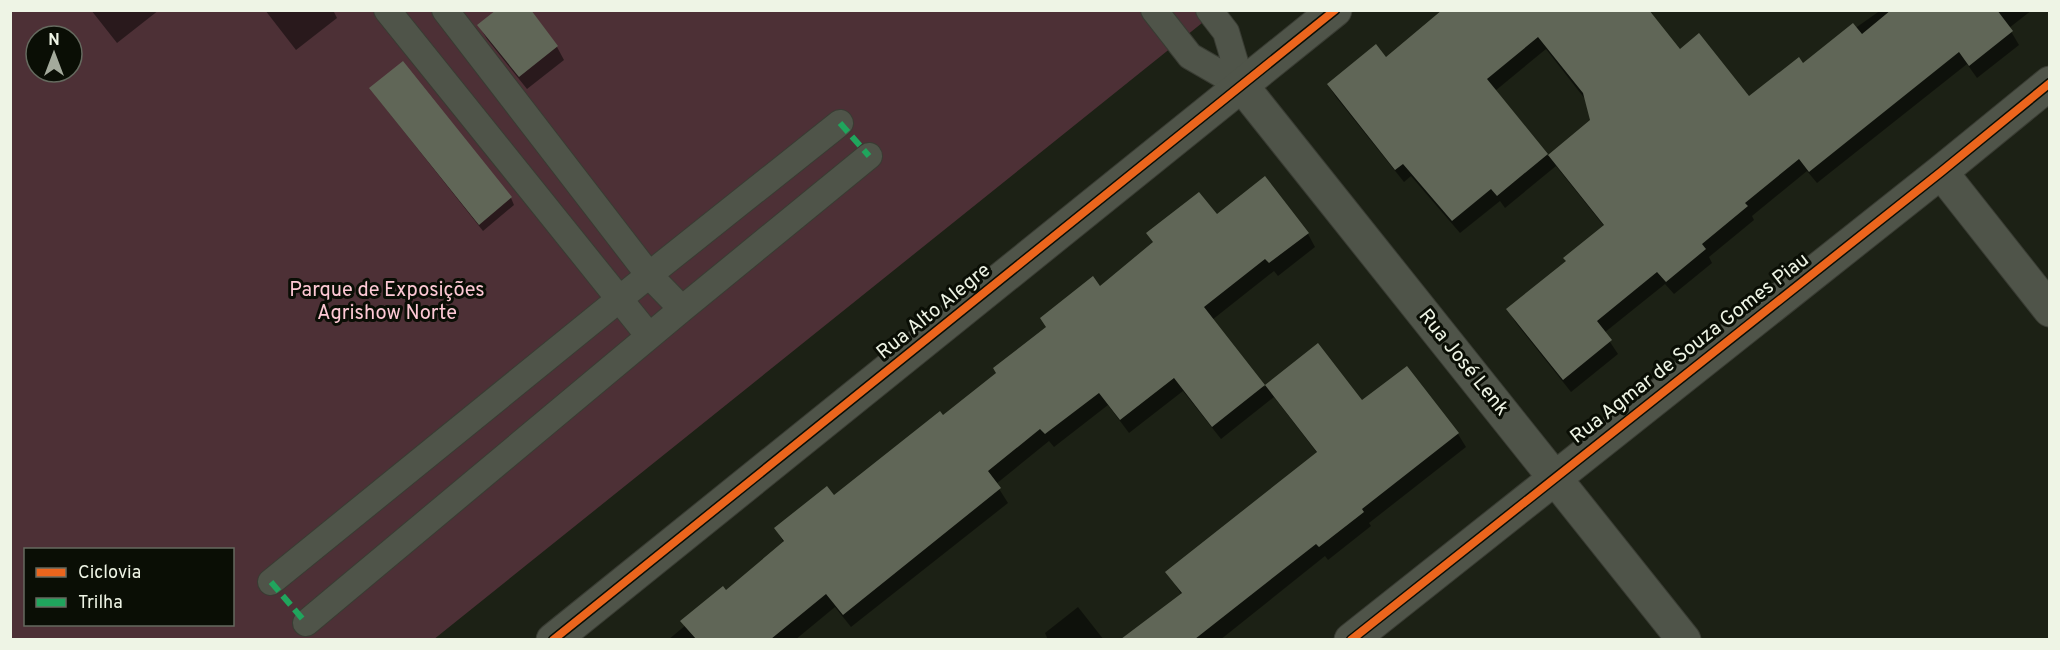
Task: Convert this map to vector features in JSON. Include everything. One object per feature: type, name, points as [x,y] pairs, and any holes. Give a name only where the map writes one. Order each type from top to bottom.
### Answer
[{"type":"street","name":"Rua Alto Alegre","points":[[553,639],[1335,10]]},
{"type":"street","name":"Rua Agmar de Souza Gomes Piau","points":[[1351,639],[1941,172],[2049,83]]},
{"type":"street","name":"Rua José Lenk","points":[[1242,86],[1684,639]]},
{"type":"street","points":[[1941,172],[2049,310]]},
{"type":"lane","points":[[387,10],[619,301],[650,336]]},
{"type":"lane","points":[[445,10],[650,275],[682,309]]},
{"type":"lane","points":[[1154,10],[1190,56],[1242,86]]},
{"type":"lane","points":[[1209,10],[1226,33],[1242,86]]},
{"type":"lane","points":[[271,582],[840,123]]},
{"type":"lane","points":[[306,623],[869,156]]},
{"type":"green space","name":"Parque de Exposições Agrishow Norte","points":[[10,11],[1217,11],[433,640],[11,639]]},
{"type":"building","points":[[496,10],[531,10],[558,46],[519,77],[477,25]]},
{"type":"building","points":[[1442,10],[1649,10],[1680,49],[1699,33],[1749,96],[1799,57],[1803,63],[1853,23],[1862,34],[1891,10],[1997,10],[2013,31],[1969,66],[1959,52],[1809,172],[1799,159],[1745,203],[1748,206],[1702,244],[1706,249],[1666,282],[1657,272],[1597,321],[1612,340],[1563,380],[1506,309],[1566,261],[1563,258],[1604,225],[1548,155],[1590,120],[1583,93],[1538,37],[1487,79],[1548,154],[1497,196],[1491,189],[1452,221],[1403,164],[1395,170],[1327,84],[1376,44],[1386,57]]},
{"type":"building","points":[[403,61],[512,197],[479,225],[369,88]]},
{"type":"building","points":[[1265,176],[1309,233],[1269,263],[1265,259],[1204,307],[1265,385],[1212,427],[1174,378],[1120,420],[1099,393],[1045,434],[1040,429],[988,471],[1001,488],[843,615],[826,594],[771,639],[696,639],[680,621],[723,586],[726,590],[784,541],[774,528],[827,486],[834,495],[940,411],[943,415],[996,373],[993,368],[1046,327],[1040,318],[1093,276],[1100,286],[1153,242],[1146,233],[1199,192],[1217,214]]},
{"type":"building","points":[[1318,343],[1362,400],[1407,366],[1459,433],[1362,509],[1364,512],[1319,547],[1316,544],[1195,639],[1121,639],[1182,593],[1165,572],[1317,452],[1265,385]]},
{"type":"marked path","points":[[840,123],[869,156]]},
{"type":"marked path","points":[[271,582],[306,623]]},
{"type":"cycle path","points":[[553,640],[1335,10]]},
{"type":"cycle path","points":[[1351,640],[2050,83]]}]
